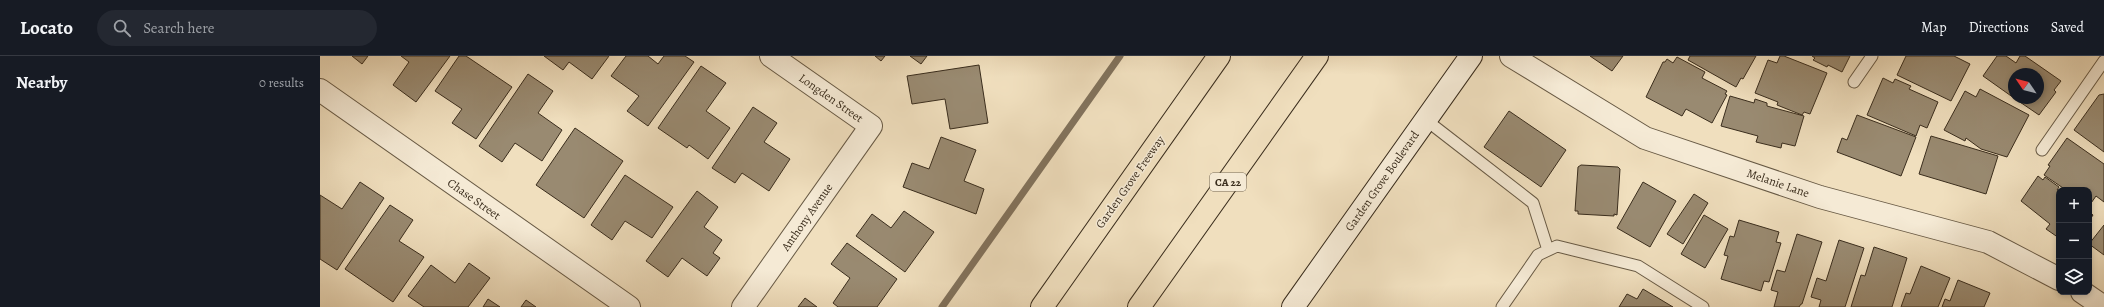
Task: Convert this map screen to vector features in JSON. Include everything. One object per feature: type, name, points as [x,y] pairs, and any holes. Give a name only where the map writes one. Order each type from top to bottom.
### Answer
[{"type":"highway","name":"Garden Grove Freeway","points":[[1042,307],[1219,56]]},
{"type":"highway","name":"CA 22","points":[[1139,307],[1317,56]]},
{"type":"street","name":"Longden Street","points":[[772,56],[871,126]]},
{"type":"street","name":"Garden Grove Boulevard","points":[[1293,307],[1471,56]]},
{"type":"street","name":"Melanie Lane","points":[[1511,56],[1645,138],[1820,197],[1988,242],[2056,277]]},
{"type":"street","name":"Chase Street","points":[[320,90],[629,307]]},
{"type":"street","name":"Anthony Avenue","points":[[743,307],[871,126]]},
{"type":"street","points":[[2086,295],[2104,307]]},
{"type":"lane","points":[[1854,82],[1872,56]]},
{"type":"lane","points":[[2042,150],[2104,60],[2100,56]]},
{"type":"lane","points":[[1426,120],[1533,203],[1548,250]]},
{"type":"lane","points":[[1502,307],[1538,255],[1557,246],[1638,266],[1703,307]]},
{"type":"building","points":[[352,56],[368,56],[362,64]]},
{"type":"building","points":[[401,56],[450,56],[416,102],[393,85],[409,62]]},
{"type":"building","points":[[459,56],[466,56],[512,87],[476,139],[452,123],[462,109],[435,91]]},
{"type":"building","points":[[544,56],[609,56],[592,79],[569,62],[563,70]]},
{"type":"building","points":[[626,56],[648,56],[658,64],[664,56],[685,56],[694,62],[648,126],[627,111],[639,96],[611,76]]},
{"type":"building","points":[[875,56],[885,56],[881,61]]},
{"type":"building","points":[[910,56],[927,56],[921,64]]},
{"type":"building","points":[[1590,56],[1623,56],[1612,71]]},
{"type":"building","points":[[1690,56],[1756,56],[1743,79],[1741,78],[1736,87],[1688,60]]},
{"type":"building","points":[[1780,56],[1784,56],[1827,73],[1810,114],[1804,112],[1802,115],[1777,105],[1778,102],[1755,93],[1768,60],[1777,63]]},
{"type":"building","points":[[1812,56],[1850,56],[1842,72],[1813,60],[1815,58]]},
{"type":"building","points":[[1906,56],[1954,56],[1970,64],[1951,101],[1897,75]]},
{"type":"building","points":[[1997,56],[2006,56],[2016,63],[2020,56],[2025,56],[2042,68],[2008,68],[2008,94],[1983,76]]},
{"type":"building","points":[[1677,57],[1705,72],[1702,78],[1727,91],[1725,94],[1727,95],[1712,123],[1686,109],[1682,116],[1646,97],[1663,62],[1667,59],[1673,63]]},
{"type":"building","points":[[979,65],[988,123],[950,129],[945,99],[912,104],[907,76]]},
{"type":"building","points":[[701,66],[726,83],[706,111],[730,128],[708,159],[689,145],[687,148],[658,128]]},
{"type":"building","points":[[2044,69],[2061,81],[2054,90],[2056,92],[2039,115],[2023,104],[2044,104]]},
{"type":"building","points":[[528,74],[553,91],[538,113],[562,130],[542,161],[515,143],[502,162],[479,146]]},
{"type":"building","points":[[1883,78],[1893,83],[1895,79],[1911,86],[1909,89],[1938,102],[1927,128],[1920,125],[1916,136],[1867,115]]},
{"type":"building","points":[[1980,89],[2029,115],[2007,157],[1981,149],[1966,138],[1965,141],[1944,130],[1965,91],[1976,97]]},
{"type":"building","points":[[2104,94],[2104,152],[2074,130],[2099,95]]},
{"type":"building","points":[[1730,96],[1754,103],[1755,99],[1767,103],[1767,106],[1804,116],[1795,146],[1782,143],[1781,148],[1756,142],[1758,136],[1721,126]]},
{"type":"building","points":[[753,107],[777,123],[764,142],[790,159],[769,191],[742,173],[735,183],[712,168]]},
{"type":"building","points":[[1509,111],[1566,150],[1541,187],[1484,147]]},
{"type":"building","points":[[1857,115],[1916,137],[1901,176],[1837,152],[1842,138],[1847,140]]},
{"type":"building","points":[[575,128],[623,161],[584,218],[536,185]]},
{"type":"building","points":[[1931,136],[1998,156],[1986,194],[1919,174]]},
{"type":"building","points":[[941,137],[976,150],[964,181],[984,189],[976,214],[903,187],[912,163],[929,169]]},
{"type":"building","points":[[2067,138],[2104,164],[2104,202],[2096,196],[2092,202],[2092,187],[2062,187],[2044,175],[2050,166],[2048,165]]},
{"type":"building","points":[[1581,165],[1618,167],[1620,169],[1617,215],[1578,214],[1578,211],[1575,211],[1578,167]]},
{"type":"building","points":[[625,175],[673,207],[652,238],[625,221],[612,240],[591,225]]},
{"type":"building","points":[[2038,176],[2043,180],[2045,177],[2059,187],[2056,187],[2056,236],[2046,229],[2050,224],[2021,201]]},
{"type":"building","points":[[360,182],[384,198],[337,270],[320,259],[320,195],[342,209]]},
{"type":"building","points":[[1643,182],[1676,201],[1650,247],[1617,228]]},
{"type":"building","points":[[697,191],[718,207],[704,227],[722,240],[713,253],[720,258],[707,276],[682,258],[668,277],[646,261]]},
{"type":"building","points":[[1694,194],[1708,203],[1683,244],[1667,234]]},
{"type":"building","points":[[390,205],[413,220],[399,241],[424,257],[393,302],[345,269]]},
{"type":"building","points":[[904,211],[934,232],[905,272],[856,236],[872,214],[891,228]]},
{"type":"building","points":[[1704,215],[1728,229],[1705,268],[1681,254]]},
{"type":"building","points":[[1739,220],[1779,232],[1776,242],[1781,243],[1769,282],[1764,281],[1761,291],[1721,279],[1728,256],[1724,255],[1730,236],[1734,237]]},
{"type":"building","points":[[2104,225],[2104,255],[2092,246],[2092,240]]},
{"type":"building","points":[[1797,234],[1822,242],[1802,304],[1799,307],[1774,307],[1778,292],[1771,290],[1777,270],[1785,272]]},
{"type":"building","points":[[1839,240],[1864,248],[1845,307],[1819,307],[1821,300],[1811,297],[1817,278],[1826,281]]},
{"type":"building","points":[[847,243],[897,279],[877,307],[838,307],[833,303],[850,278],[831,264]]},
{"type":"building","points":[[1874,247],[1907,258],[1892,307],[1851,307],[1861,275],[1865,276]]},
{"type":"building","points":[[469,263],[490,278],[468,307],[424,307],[408,296],[431,265],[455,283]]},
{"type":"building","points":[[1921,266],[1950,278],[1938,307],[1901,307],[1906,293],[1910,294]]},
{"type":"building","points":[[1958,280],[1990,293],[1984,307],[1942,307],[1945,299],[1950,301]]},
{"type":"building","points":[[1643,289],[1673,307],[1619,307],[1627,294],[1637,299]]},
{"type":"building","points":[[805,298],[817,307],[798,307]]},
{"type":"building","points":[[488,299],[500,307],[483,307]]},
{"type":"building","points":[[526,300],[536,307],[521,307]]},
{"type":"waterway","points":[[942,307],[1120,56]]}]
